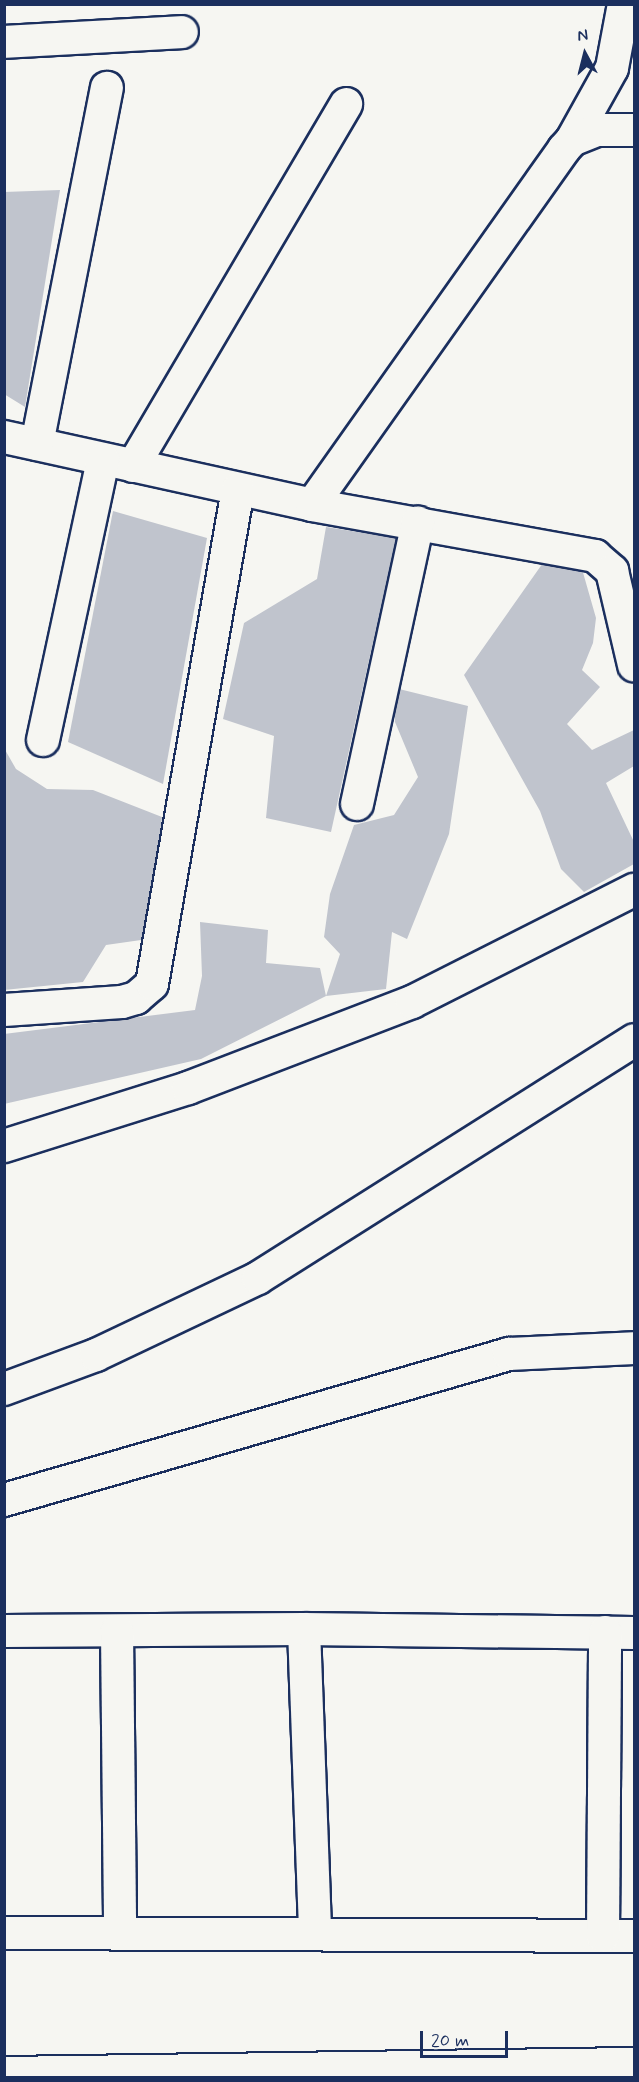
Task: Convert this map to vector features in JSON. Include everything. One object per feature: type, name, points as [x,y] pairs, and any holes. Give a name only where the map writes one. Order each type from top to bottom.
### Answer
[{"type":"street","points":[[312,505],[572,140],[612,68],[624,4]]},
{"type":"street","points":[[4,42],[182,32]]},
{"type":"street","points":[[37,444],[107,88]]},
{"type":"street","points":[[43,740],[118,463],[346,104]]},
{"type":"street","points":[[572,140],[597,130],[634,130]]},
{"type":"street","points":[[4,437],[312,505],[595,556],[612,571],[634,665]]},
{"type":"street","points":[[4,1010],[122,1002],[136,998],[152,984],[238,489]]},
{"type":"street","points":[[357,804],[418,523]]},
{"type":"street","points":[[4,1146],[188,1088],[412,1002],[634,890]]},
{"type":"street","points":[[4,1389],[96,1355],[258,1278],[634,1040]]},
{"type":"street","points":[[4,1500],[509,1354],[634,1348]]},
{"type":"street","points":[[304,1629],[315,1934]]},
{"type":"street","points":[[4,1631],[304,1629],[620,1633],[603,1936]]},
{"type":"street","points":[[117,1631],[120,1933]]},
{"type":"street","points":[[4,1933],[634,1936]]},
{"type":"street","points":[[4,2073],[634,2064]]},
{"type":"building","points":[[60,190],[25,407],[4,394],[4,192]]},
{"type":"building","points":[[113,511],[207,538],[163,784],[68,742]]},
{"type":"building","points":[[326,527],[396,538],[331,832],[266,818],[274,736],[223,719],[244,623],[317,579]]},
{"type":"building","points":[[545,560],[582,569],[596,618],[593,643],[582,670],[600,687],[567,724],[592,750],[634,730],[634,766],[606,783],[634,842],[634,864],[584,892],[561,869],[540,811],[464,675]]},
{"type":"building","points":[[395,688],[468,706],[449,834],[407,939],[392,932],[386,989],[326,996],[340,954],[324,937],[330,894],[354,825],[394,815],[418,777],[395,722]]},
{"type":"building","points":[[4,748],[16,769],[47,789],[93,790],[162,817],[148,939],[106,945],[83,982],[4,990]]},
{"type":"building","points":[[200,922],[268,930],[266,963],[320,968],[326,996],[201,1059],[4,1104],[4,1034],[195,1010],[202,976]]}]
